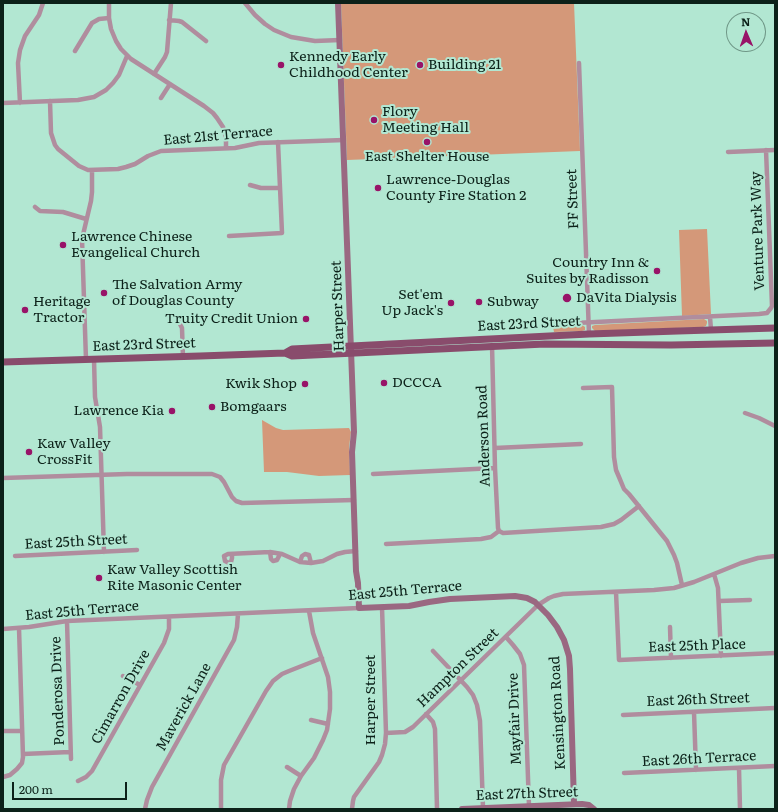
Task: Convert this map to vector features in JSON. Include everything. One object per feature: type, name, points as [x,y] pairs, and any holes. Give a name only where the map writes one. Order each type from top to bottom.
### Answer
[{"type":"main road","name":"East 23rd Street","points":[[3,362],[285,353],[292,356],[352,350],[492,343],[590,334],[775,328]]},
{"type":"main road","points":[[583,344],[587,339],[638,336],[649,332]]},
{"type":"main road","name":"East 23rd Street","points":[[492,343],[671,345],[775,343]]},
{"type":"street","points":[[20,103],[18,63],[20,50],[25,36],[39,15],[43,3]]},
{"type":"street","points":[[109,3],[111,29],[121,49],[127,56],[204,106],[217,118],[225,132],[226,148]]},
{"type":"street","points":[[154,74],[167,52],[171,3]]},
{"type":"street","points":[[245,3],[261,21],[282,34],[307,40],[340,40]]},
{"type":"street","name":"Harper Street","points":[[338,3],[352,350],[354,426],[352,452],[356,571],[359,608]]},
{"type":"street","points":[[75,51],[92,23],[99,19],[109,18]]},
{"type":"street","points":[[169,20],[182,22],[206,40]]},
{"type":"street","points":[[3,104],[84,99],[98,95],[109,87],[116,79],[127,56]]},
{"type":"street","name":"FF Street","points":[[579,63],[590,334]]},
{"type":"street","points":[[161,98],[170,84]]},
{"type":"street","name":"East 21st Terrace","points":[[50,102],[51,133],[55,145],[85,170],[118,169],[126,167],[161,151],[235,148],[259,143],[344,140]]},
{"type":"street","points":[[229,236],[282,233],[278,142]]},
{"type":"street","name":"Venture Park Way","points":[[710,317],[764,314],[769,311],[772,306],[766,150]]},
{"type":"street","points":[[728,152],[775,150]]},
{"type":"street","points":[[92,170],[91,201],[82,239],[90,360],[94,397],[100,426],[104,552]]},
{"type":"street","points":[[250,185],[261,188],[280,188]]},
{"type":"street","points":[[35,207],[40,211],[63,212],[86,219]]},
{"type":"street","points":[[555,324],[710,317],[711,330]]},
{"type":"street","points":[[178,320],[182,328],[183,357]]},
{"type":"street","name":"Anderson Road","points":[[492,343],[495,468],[499,532]]},
{"type":"street","points":[[583,388],[612,387],[614,457],[616,470],[624,489],[662,534],[670,547],[677,563],[682,585]]},
{"type":"street","points":[[745,413],[775,426]]},
{"type":"street","points":[[495,448],[581,444]]},
{"type":"street","points":[[373,474],[495,468]]},
{"type":"street","points":[[3,478],[142,474],[212,474],[220,477],[232,497],[236,501],[242,503],[354,500]]},
{"type":"street","points":[[386,544],[491,538],[499,532],[601,527],[614,524],[639,506]]},
{"type":"street","name":"East 25th Street","points":[[15,556],[138,550]]},
{"type":"street","points":[[232,554],[270,552],[280,554],[300,562],[310,563],[323,561],[337,554],[356,551]]},
{"type":"street","points":[[270,552],[271,559],[274,561],[277,560],[280,554]]},
{"type":"street","points":[[300,562],[302,556],[305,554],[309,555],[310,563]]},
{"type":"street","points":[[538,605],[549,598],[563,594],[654,590],[682,585],[699,581],[741,563],[758,558],[775,556]]},
{"type":"street","points":[[714,574],[718,588],[721,656]]},
{"type":"street","name":"East 25th Place","points":[[616,592],[619,660],[775,653]]},
{"type":"street","name":"East 25th Terrace","points":[[3,629],[67,621],[409,606],[450,599],[515,596],[527,598],[538,605]]},
{"type":"street","points":[[719,601],[750,600]]},
{"type":"street","name":"Hampton Street","points":[[386,733],[405,732],[409,730],[538,605]]},
{"type":"street","name":"Kensington Road","points":[[538,605],[557,627],[564,640],[569,656],[574,804]]},
{"type":"street","name":"Harper Street","points":[[352,809],[354,797],[379,762],[385,744],[386,733],[382,607]]},
{"type":"street","points":[[289,809],[294,789],[319,750],[327,730],[330,709],[328,677],[313,633],[309,611]]},
{"type":"street","name":"Maverick Lane","points":[[145,809],[152,787],[234,640],[238,614]]},
{"type":"street","name":"Cimarron Drive","points":[[78,781],[86,777],[92,771],[140,686],[166,639],[169,629],[169,617]]},
{"type":"street","name":"Ponderosa Drive","points":[[67,621],[71,759]]},
{"type":"street","points":[[670,627],[671,658]]},
{"type":"street","points":[[3,777],[10,775],[18,769],[22,763],[23,754],[19,628]]},
{"type":"street","name":"Mayfair Drive","points":[[506,637],[520,654],[524,665],[529,806]]},
{"type":"street","points":[[433,651],[467,687],[473,695],[477,705],[480,716],[483,808]]},
{"type":"street","points":[[222,809],[221,780],[224,765],[266,691],[273,681],[282,674],[322,658]]},
{"type":"street","points":[[123,676],[140,686]]},
{"type":"street","name":"East 26th Street","points":[[623,715],[775,708]]},
{"type":"street","points":[[694,712],[696,770]]},
{"type":"street","points":[[426,714],[433,722],[435,729],[437,809]]},
{"type":"street","points":[[311,720],[328,724]]},
{"type":"street","points":[[3,731],[22,731]]},
{"type":"street","points":[[23,754],[70,752]]},
{"type":"street","name":"East 26th Terrace","points":[[624,773],[775,766]]},
{"type":"street","points":[[287,767],[301,776]]},
{"type":"street","points":[[738,768],[740,809]]},
{"type":"street","name":"East 27th Street","points":[[462,809],[574,804],[586,804],[593,808]]},
{"type":"shaded area","points":[[341,3],[574,3],[580,151],[347,160]]},
{"type":"shaded area","points":[[707,229],[711,314],[682,316],[679,230]]},
{"type":"shaded area","points":[[704,319],[707,323],[706,326],[703,327],[595,331],[592,328],[592,326],[595,325]]},
{"type":"shaded area","points":[[582,325],[585,327],[585,330],[582,331],[554,332],[553,327]]},
{"type":"shaded area","points":[[262,420],[276,428],[283,430],[349,428],[351,432],[349,447],[350,475],[319,476],[287,472],[264,472]]},
{"type":"place","name":"Kennedy Early Childhood Center","points":[[281,65]]},
{"type":"place","name":"Building 21","points":[[420,65]]},
{"type":"place","name":"Flory Meeting Hall","points":[[374,120]]},
{"type":"place","name":"East Shelter House","points":[[427,142]]},
{"type":"place","name":"Lawrence-Douglas County Fire Station 2","points":[[378,188]]},
{"type":"place","name":"Lawrence Chinese Evangelical Church","points":[[63,245]]},
{"type":"place","name":"Country Inn & Suites by Radisson","points":[[657,271]]},
{"type":"place","name":"The Salvation Army of Douglas County","points":[[104,293]]},
{"type":"place","name":"DaVita Dialysis","points":[[567,298]]},
{"type":"place","name":"Subway","points":[[479,302]]},
{"type":"place","name":"Set'em Up Jack's","points":[[451,303]]},
{"type":"place","name":"Heritage Tractor","points":[[25,310]]},
{"type":"place","name":"Truity Credit Union","points":[[306,319]]},
{"type":"place","name":"DCCCA","points":[[384,383]]},
{"type":"place","name":"Kwik Shop","points":[[305,384]]},
{"type":"place","name":"Bomgaars","points":[[212,407]]},
{"type":"place","name":"Lawrence Kia","points":[[172,411]]},
{"type":"place","name":"Kaw Valley CrossFit","points":[[29,452]]},
{"type":"place","name":"Kaw Valley Scottish Rite Masonic Center","points":[[99,578]]}]
